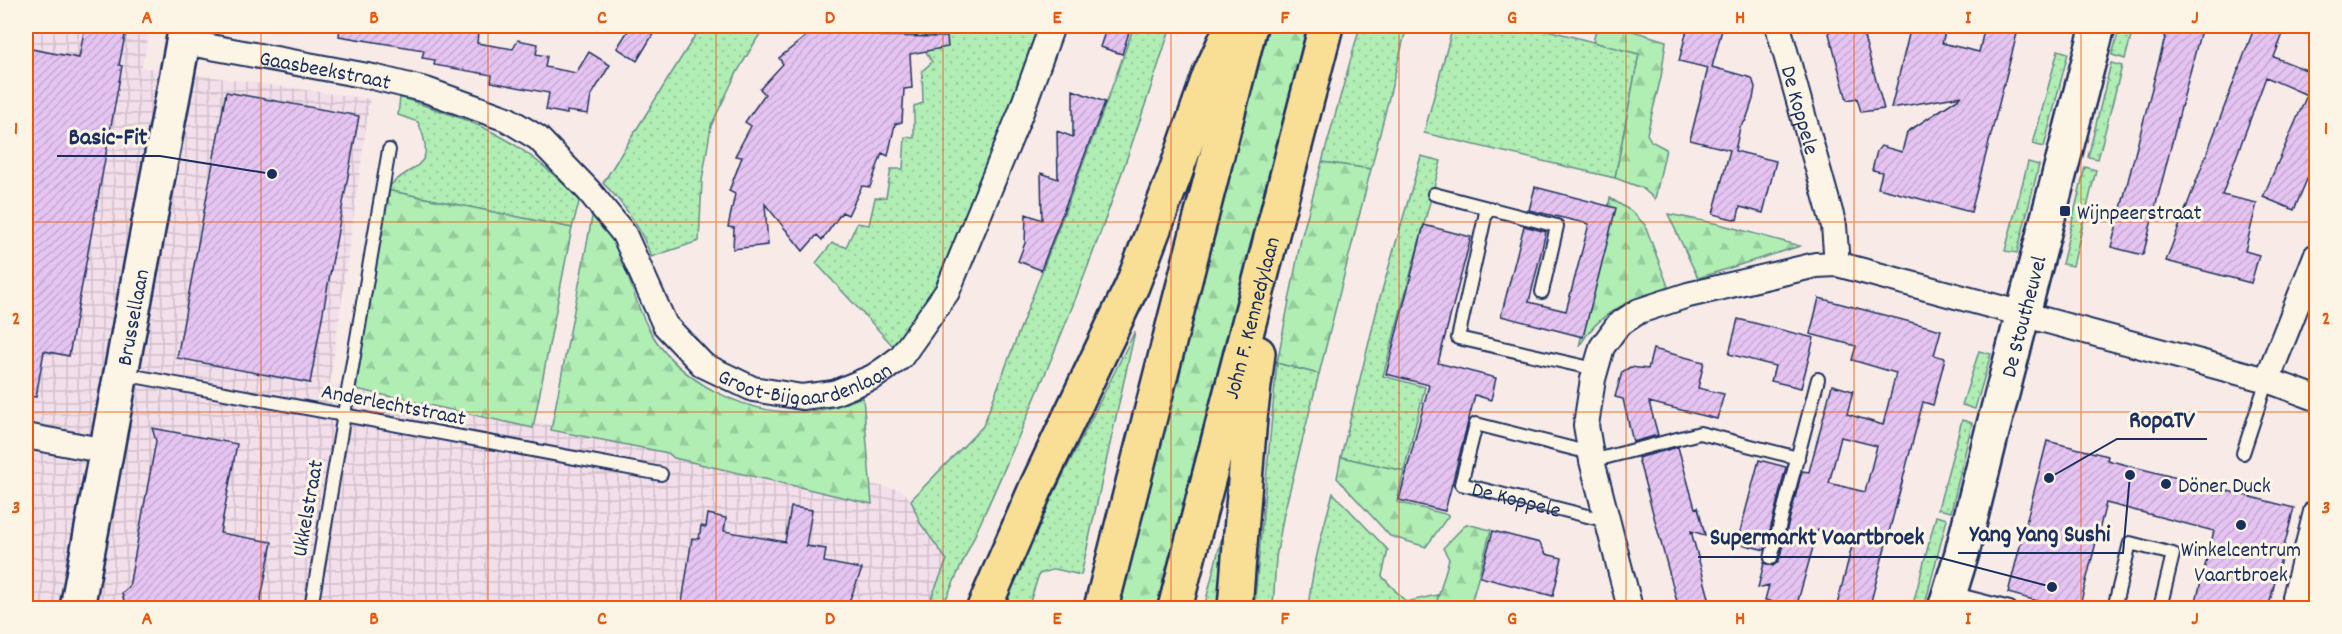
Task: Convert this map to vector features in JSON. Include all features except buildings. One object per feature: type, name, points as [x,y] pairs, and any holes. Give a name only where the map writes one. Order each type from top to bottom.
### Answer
[{"type":"main road","points":[[984,609],[1036,488],[1132,286],[1210,74],[1232,26]]},
{"type":"main road","points":[[1101,609],[1250,26]]},
{"type":"main road","name":"John F. Kennedylaan","points":[[1175,609],[1326,26]]},
{"type":"main road","points":[[1235,609],[1250,418],[1273,226]]},
{"type":"street","name":"Groot-Bijgaardenlaan","points":[[466,105],[507,119],[538,138],[589,191],[624,234],[665,325],[703,365],[753,389],[802,397],[834,393],[873,377],[901,357],[947,292],[1021,112],[1052,26]]},
{"type":"street","name":"De Koppele","points":[[1778,26],[1834,226],[1837,264]]},
{"type":"street","name":"De Stoutheuvel","points":[[1948,600],[2098,26]]},
{"type":"street","name":"Gaasbeekstraat","points":[[185,34],[426,90],[466,105]]},
{"type":"street","name":"Brussellaan","points":[[77,609],[185,34]]},
{"type":"street","points":[[2267,380],[2315,261]]},
{"type":"street","points":[[1630,609],[1591,457],[1586,425],[1595,369],[1602,347],[1618,325],[1639,311],[1711,289],[1816,265],[1837,264],[2267,380],[2316,398]]},
{"type":"street","points":[[26,436],[106,451]]},
{"type":"street","points":[[2316,512],[2295,597],[2316,609]]},
{"type":"lane","points":[[344,415],[389,150]]},
{"type":"lane","points":[[1434,194],[1557,226],[1542,292]]},
{"type":"lane","points":[[1487,208],[1458,338],[1595,369]]},
{"type":"lane","name":"Anderlechtstraat","points":[[120,373],[662,474]]},
{"type":"lane","points":[[1771,558],[1818,379]]},
{"type":"lane","points":[[2242,453],[2267,380]]},
{"type":"lane","name":"Ukkelstraat","points":[[310,609],[344,415]]},
{"type":"lane","name":"De Koppele","points":[[1607,521],[1461,484],[1476,424],[1591,457],[1700,433],[1797,458]]},
{"type":"lane","points":[[2114,609],[2130,543],[2173,554],[2160,609]]},
{"type":"lane","points":[[1948,600],[2010,609]]},
{"type":"shaded area","points":[[26,26],[151,26],[142,67],[370,99],[330,384],[902,490],[954,550],[930,608],[26,608]]},
{"type":"green space","points":[[701,26],[769,26],[758,37],[736,74],[711,126],[702,181],[699,241],[651,257],[632,217],[603,183]]},
{"type":"green space","points":[[884,26],[1039,26],[1006,117],[926,314],[894,347],[816,263],[832,243],[846,247],[857,223],[869,225],[875,198],[886,197],[891,169],[903,169],[905,137],[914,138],[914,106],[923,103],[922,71],[932,62],[912,28],[893,39]]},
{"type":"green space","points":[[1134,26],[1171,26],[1116,190],[1047,368],[942,608],[927,608],[947,560],[920,523],[911,500],[983,426]]},
{"type":"green space","points":[[1269,26],[1307,26],[1156,608],[1118,608]]},
{"type":"green space","points":[[1360,26],[1407,26],[1371,169],[1322,162]]},
{"type":"green space","points":[[1453,26],[1532,26],[1639,54],[1615,178],[1424,133]]},
{"type":"green space","points":[[1597,26],[1623,26],[1623,28],[1666,41],[1661,77],[1647,134],[1651,141],[1666,149],[1655,199],[1642,188],[1615,178],[1639,54],[1593,42]]},
{"type":"green space","points":[[2120,26],[2134,26],[2125,59],[2112,55]]},
{"type":"green space","points":[[2058,50],[2068,53],[2044,147],[2033,144]]},
{"type":"green space","points":[[2111,63],[2122,66],[2098,159],[2088,157]]},
{"type":"green space","points":[[400,97],[476,124],[511,142],[532,157],[580,199],[572,228],[386,190],[419,164],[426,150],[418,122],[398,115]]},
{"type":"green space","points":[[1421,156],[1441,161],[1383,376],[1425,387],[1404,471],[1341,457],[1379,301]]},
{"type":"green space","points":[[1322,162],[1371,169],[1319,374],[1277,363],[1301,239]]},
{"type":"green space","points":[[2028,162],[2039,165],[2017,253],[2005,251]]},
{"type":"green space","points":[[2085,167],[2096,170],[2073,266],[2062,264]]},
{"type":"green space","points":[[386,190],[572,228],[533,428],[356,389]]},
{"type":"green space","points":[[1610,198],[1631,211],[1645,225],[1669,289],[1629,302],[1606,315],[1596,324],[1579,347]]},
{"type":"green space","points":[[593,212],[619,253],[645,323],[662,349],[695,380],[736,401],[779,411],[817,411],[863,397],[872,504],[674,458],[668,453],[551,430]]},
{"type":"green space","points":[[1668,214],[1719,224],[1800,246],[1698,278]]},
{"type":"green space","points":[[1135,331],[1081,575],[1055,569],[1039,574],[1028,608],[997,608]]},
{"type":"green space","points":[[1979,351],[1991,354],[1975,409],[1962,405]]},
{"type":"green space","points":[[1277,363],[1319,374],[1284,513],[1276,557],[1273,608],[1254,608]]},
{"type":"green space","points":[[1962,420],[1972,423],[1951,512],[1938,509]]},
{"type":"green space","points":[[1341,457],[1404,471],[1397,502],[1449,515],[1426,547],[1390,536],[1337,478]]},
{"type":"green space","points":[[1235,485],[1224,608],[1204,608]]},
{"type":"green space","points":[[1333,493],[1388,550],[1382,576],[1406,602],[1441,594],[1435,608],[1308,608],[1318,550]]},
{"type":"green space","points":[[1936,516],[1947,519],[1924,608],[1912,608]]},
{"type":"green space","points":[[1466,524],[1491,530],[1470,608],[1435,608],[1449,559],[1443,548]]},
{"type":"place","name":"Basic-Fit","points":[[272,174]]},
{"type":"place","name":"Wijnpeerstraat","points":[[2065,211]]},
{"type":"place","name":"Yang Yang Sushi","points":[[2130,475]]},
{"type":"place","name":"RopaTV","points":[[2049,478]]},
{"type":"place","name":"Döner Duck","points":[[2166,484]]},
{"type":"place","name":"Winkelcentrum Vaartbroek","points":[[2241,525]]},
{"type":"place","name":"Supermarkt Vaartbroek","points":[[2052,587]]}]
